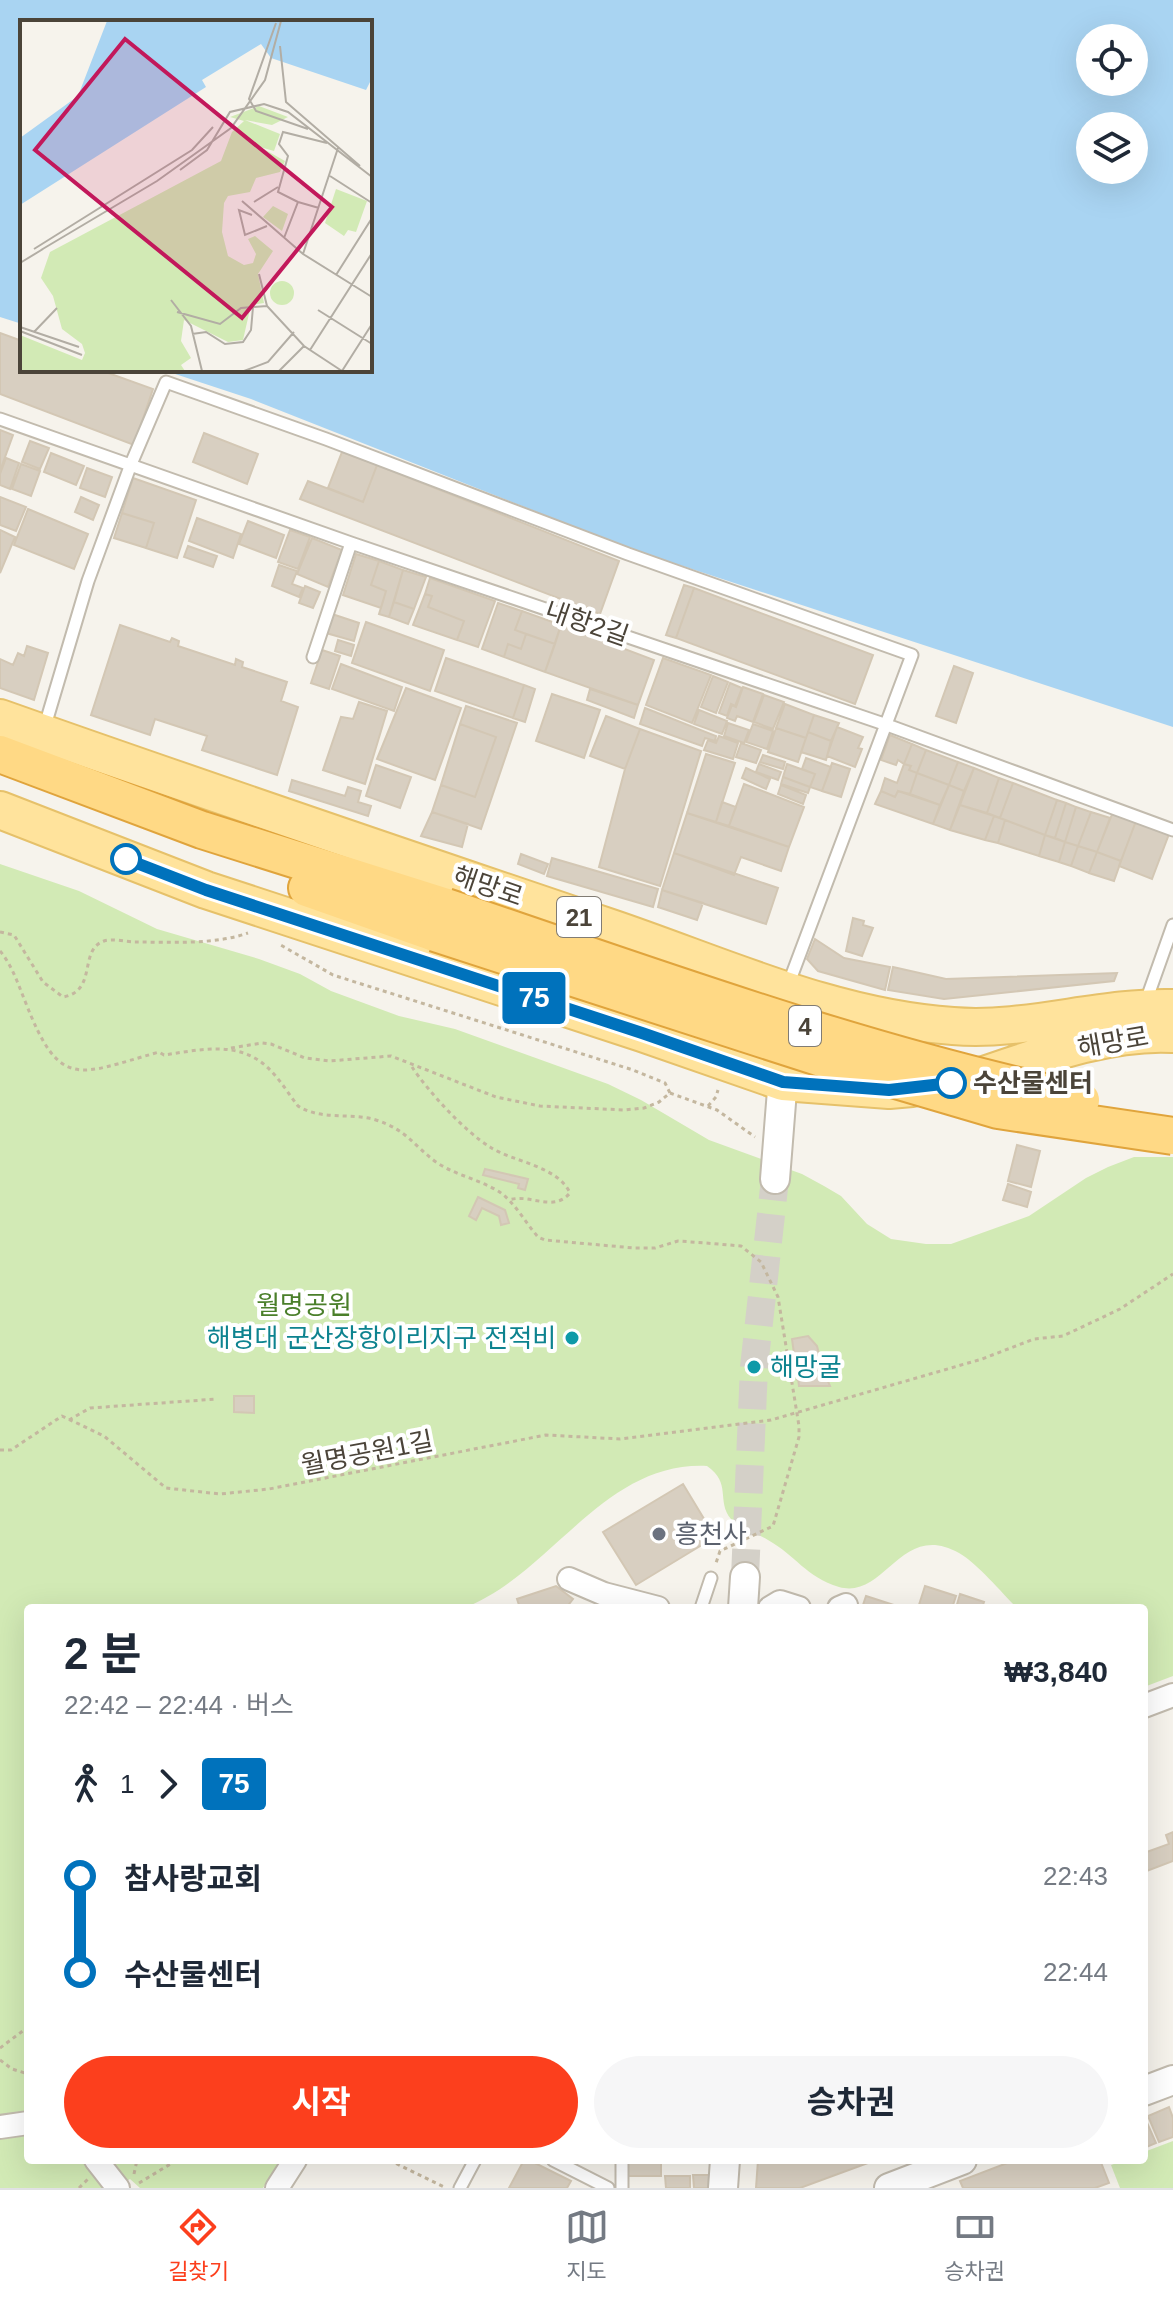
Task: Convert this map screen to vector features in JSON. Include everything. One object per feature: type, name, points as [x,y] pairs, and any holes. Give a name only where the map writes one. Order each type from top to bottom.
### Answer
[{"type":"highway","name":"4","points":[[0,754],[440,920],[818,1057],[998,1110],[1173,1136]]},
{"type":"highway","name":"4","points":[[0,779],[106,819],[878,1050],[999,1083],[1130,1110],[1173,1113]]},
{"type":"main road","name":"해망로","points":[[0,718],[814,1000],[888,1018],[955,1027],[1025,1023],[1158,1007]]},
{"type":"main road","name":"해망로","points":[[0,810],[206,890],[783,1082],[889,1090],[963,1082],[1034,1058],[1108,1040],[1151,1033],[1173,1034]]},
{"type":"main road","points":[[642,1033],[716,1026],[727,1012],[726,991],[713,973],[679,952]]},
{"type":"street","points":[[775,1179],[786,990]]},
{"type":"street","points":[[743,1604],[745,1577]]},
{"type":"street","points":[[569,1579],[604,1594],[643,1604]]},
{"type":"street","points":[[1148,1704],[1173,1695]]},
{"type":"street","points":[[1148,2089],[1173,2080]]},
{"type":"street","points":[[0,2127],[24,2124]]},
{"type":"street","points":[[100,2164],[126,2187]]},
{"type":"street","points":[[277,2188],[292,2164]]},
{"type":"street","points":[[723,2188],[725,2164]]},
{"type":"street","points":[[889,2188],[952,2164]]},
{"type":"lane","points":[[43,733],[88,581],[131,464],[166,382],[326,439],[628,554],[912,655],[786,990]]},
{"type":"lane","name":"내항2길","points":[[0,419],[351,543],[887,725],[1173,830]]},
{"type":"lane","points":[[313,657],[351,543]]},
{"type":"lane","points":[[1158,1007],[1173,925]]},
{"type":"lane","points":[[702,1604],[711,1578]]},
{"type":"lane","points":[[460,2188],[473,2164]]},
{"type":"lane","points":[[561,2164],[608,2188]]},
{"type":"lane","points":[[622,2164],[622,2188]]},
{"type":"path","points":[[0,932],[14,935],[43,982],[63,997],[83,985],[93,951],[107,940],[222,939],[257,928]]},
{"type":"path","points":[[271,935],[286,950],[333,975],[633,1070],[665,1083],[670,1093],[708,1106],[751,1135],[767,1141],[779,1141]]},
{"type":"path","points":[[0,951],[16,979],[46,1050],[58,1063],[69,1068],[87,1071],[159,1052],[164,1055],[262,1043],[316,1060],[391,1056],[496,1097],[540,1106],[644,1108],[670,1093]]},
{"type":"path","points":[[227,1049],[243,1052],[267,1067],[298,1106],[305,1110],[323,1115],[355,1116],[390,1125],[405,1133],[434,1160],[499,1192],[538,1237],[554,1242],[634,1248],[655,1248],[678,1241],[741,1246],[761,1262],[778,1297],[799,1437],[773,1526],[720,1551],[711,1578]]},
{"type":"path","points":[[411,1065],[476,1137],[504,1155],[547,1173],[565,1185],[570,1193],[553,1203],[525,1198],[509,1200]]},
{"type":"path","points":[[708,1106],[716,1097],[719,1085]]},
{"type":"path","name":"월명공원1길","points":[[69,1420],[104,1436],[166,1488],[220,1494],[269,1489],[546,1435],[620,1439],[771,1420],[982,1359],[1034,1339],[1063,1336],[1120,1309],[1173,1274]]},
{"type":"path","points":[[0,1450],[11,1450],[62,1416],[69,1420],[90,1408],[217,1399]]},
{"type":"path","points":[[0,2048],[24,2030]]},
{"type":"path","points":[[0,2060],[24,2073]]},
{"type":"path","points":[[126,2187],[169,2164]]},
{"type":"path","points":[[397,2164],[446,2188]]},
{"type":"green space","name":"월명공원","points":[[0,864],[79,891],[157,929],[259,959],[300,974],[331,991],[399,1016],[455,1029],[608,1084],[709,1140],[802,1174],[824,1186],[841,1196],[867,1224],[891,1239],[951,1244],[1029,1216],[1108,1167],[1134,1157],[1173,1157],[1173,1676],[1148,1685],[1148,1604],[1013,1604],[966,1558],[939,1546],[922,1546],[908,1553],[869,1583],[855,1588],[828,1583],[777,1546],[735,1523],[724,1506],[722,1485],[715,1472],[707,1466],[670,1469],[637,1481],[607,1500],[524,1571],[472,1604],[24,1604],[24,2164],[279,2164],[263,2188],[140,2188],[130,2179],[115,2188],[0,2188]]},
{"type":"green space","points":[[1173,2141],[1173,2188],[1120,2188],[1111,2165],[1148,2164],[1148,2150]]},
{"type":"water","points":[[0,0],[1173,0],[1173,727],[631,549],[251,399],[169,372],[372,372],[372,20],[20,20],[20,323],[0,317]]},
{"type":"building","points":[[0,333],[20,340],[20,372],[106,372],[153,389],[134,445],[0,394]]},
{"type":"building","points":[[0,430],[13,435],[0,471]]},
{"type":"building","points":[[204,433],[258,454],[247,484],[193,462]]},
{"type":"building","points":[[30,441],[49,448],[40,469],[22,462]]},
{"type":"building","points":[[342,452],[377,465],[363,502],[328,488]]},
{"type":"building","points":[[51,453],[84,466],[76,485],[44,472]]},
{"type":"building","points":[[6,458],[19,463],[10,489],[0,485]]},
{"type":"building","points":[[21,464],[40,471],[31,496],[12,489]]},
{"type":"building","points":[[377,465],[619,561],[600,614],[300,499],[308,481],[363,502]]},
{"type":"building","points":[[87,468],[112,477],[105,497],[80,488]]},
{"type":"building","points":[[133,478],[196,500],[177,558],[146,548],[154,523],[122,513]]},
{"type":"building","points":[[0,497],[26,507],[16,531],[0,525]]},
{"type":"building","points":[[81,497],[99,505],[93,520],[75,512]]},
{"type":"building","points":[[28,509],[88,534],[74,569],[14,545]]},
{"type":"building","points":[[122,513],[154,523],[146,548],[114,538]]},
{"type":"building","points":[[197,518],[241,534],[233,558],[189,541]]},
{"type":"building","points":[[248,521],[284,535],[276,558],[239,544]]},
{"type":"building","points":[[0,530],[15,537],[0,573]]},
{"type":"building","points":[[290,530],[310,537],[298,569],[278,562]]},
{"type":"building","points":[[312,538],[342,550],[328,587],[297,574]]},
{"type":"building","points":[[188,546],[217,556],[213,567],[184,557]]},
{"type":"building","points":[[356,554],[379,561],[371,585],[386,591],[381,608],[343,595]]},
{"type":"building","points":[[379,561],[403,570],[389,617],[379,614],[386,591],[371,585]]},
{"type":"building","points":[[279,565],[297,571],[292,584],[303,588],[299,597],[272,586]]},
{"type":"building","points":[[403,570],[426,577],[414,609],[394,602]]},
{"type":"building","points":[[430,578],[495,601],[478,647],[457,640],[464,621],[428,607],[432,596],[425,594]]},
{"type":"building","points":[[684,585],[694,588],[676,638],[666,635]]},
{"type":"building","points":[[305,586],[320,592],[313,608],[299,603]]},
{"type":"building","points":[[694,588],[873,655],[855,704],[676,638]]},
{"type":"building","points":[[425,594],[432,596],[428,607],[464,621],[457,640],[413,625]]},
{"type":"building","points":[[394,602],[414,609],[408,624],[389,617]]},
{"type":"building","points":[[498,603],[522,611],[515,630],[526,634],[521,649],[508,644],[504,657],[482,649]]},
{"type":"building","points":[[522,611],[561,625],[555,644],[515,630]]},
{"type":"building","points":[[332,614],[359,623],[354,641],[326,633]]},
{"type":"building","points":[[366,622],[444,650],[430,691],[352,663]]},
{"type":"building","points":[[120,625],[170,642],[172,638],[179,641],[178,646],[235,665],[236,659],[243,662],[242,667],[287,682],[281,701],[298,707],[277,775],[202,750],[207,736],[155,719],[150,735],[91,715]]},
{"type":"building","points":[[561,625],[654,660],[638,705],[545,672]]},
{"type":"building","points":[[526,634],[555,644],[545,672],[504,657],[508,644],[521,649]]},
{"type":"building","points":[[338,640],[354,645],[351,656],[335,651]]},
{"type":"building","points":[[27,646],[48,653],[34,700],[0,688],[0,659],[13,665],[18,653],[24,656]]},
{"type":"building","points":[[322,650],[340,656],[329,689],[311,683]]},
{"type":"building","points":[[446,658],[524,685],[513,718],[435,691]]},
{"type":"building","points":[[663,658],[711,675],[692,723],[646,705]]},
{"type":"building","points":[[341,664],[402,687],[394,711],[332,689]]},
{"type":"building","points":[[954,666],[973,673],[956,723],[936,716]]},
{"type":"building","points":[[713,676],[728,682],[716,713],[701,707]]},
{"type":"building","points":[[730,683],[742,688],[727,716],[719,713]]},
{"type":"building","points":[[524,685],[535,689],[525,722],[513,718]]},
{"type":"building","points":[[743,687],[763,694],[753,722],[737,716],[735,721],[727,718],[732,705],[736,707]]},
{"type":"building","points":[[406,688],[461,708],[435,780],[377,759]]},
{"type":"building","points":[[590,689],[638,705],[634,718],[587,700]]},
{"type":"building","points":[[552,694],[600,710],[584,758],[536,741]]},
{"type":"building","points":[[764,695],[784,702],[773,729],[754,722]]},
{"type":"building","points":[[359,702],[387,711],[365,784],[323,770],[341,717],[353,719]]},
{"type":"building","points":[[785,704],[814,715],[806,738],[776,728]]},
{"type":"building","points":[[466,706],[517,723],[481,829],[432,812],[441,785],[475,797],[496,737],[460,724]]},
{"type":"building","points":[[645,708],[716,736],[715,741],[705,738],[702,746],[640,724]]},
{"type":"building","points":[[699,710],[727,721],[722,734],[694,724]]},
{"type":"building","points":[[814,715],[839,723],[831,741],[808,732]]},
{"type":"building","points":[[606,716],[640,729],[625,769],[590,756]]},
{"type":"building","points":[[728,723],[749,730],[744,743],[724,736]]},
{"type":"building","points":[[460,724],[496,737],[475,797],[441,785]]},
{"type":"building","points":[[753,724],[773,731],[767,749],[746,742]]},
{"type":"building","points":[[837,727],[863,737],[855,767],[827,756]]},
{"type":"building","points":[[776,728],[806,738],[798,762],[768,752]]},
{"type":"building","points":[[640,729],[701,751],[660,886],[599,867],[625,769]]},
{"type":"building","points":[[808,732],[831,741],[826,760],[801,752]]},
{"type":"building","points":[[890,735],[912,744],[904,764],[898,760],[896,765],[881,760]]},
{"type":"building","points":[[719,736],[738,743],[733,759],[704,750],[708,740],[716,743]]},
{"type":"building","points":[[741,743],[761,750],[756,763],[736,757]]},
{"type":"building","points":[[912,744],[926,750],[917,773],[904,764]]},
{"type":"building","points":[[926,750],[958,762],[949,785],[917,773]]},
{"type":"building","points":[[706,754],[735,763],[716,822],[687,813]]},
{"type":"building","points":[[763,755],[785,762],[783,769],[760,762]]},
{"type":"building","points":[[806,758],[831,767],[822,791],[810,787],[815,774],[802,769]]},
{"type":"building","points":[[958,762],[974,768],[964,791],[949,785]]},
{"type":"building","points":[[832,763],[850,769],[841,797],[822,791]]},
{"type":"building","points":[[759,764],[781,772],[778,780],[756,772]]},
{"type":"building","points":[[787,764],[815,774],[810,787],[783,777]]},
{"type":"building","points":[[904,764],[917,773],[910,794],[898,791],[895,797],[881,791],[885,778],[897,783]]},
{"type":"building","points":[[376,765],[411,777],[400,808],[366,796]]},
{"type":"building","points":[[746,768],[770,779],[766,789],[742,778]]},
{"type":"building","points":[[974,768],[999,778],[987,813],[960,805]]},
{"type":"building","points":[[917,773],[949,785],[940,805],[910,794]]},
{"type":"building","points":[[783,777],[810,787],[808,793],[781,784]]},
{"type":"building","points":[[999,778],[1013,783],[1000,818],[987,813]]},
{"type":"building","points":[[292,780],[345,796],[348,787],[361,791],[358,802],[371,806],[368,816],[289,791]]},
{"type":"building","points":[[1013,783],[1057,800],[1045,835],[1000,818]]},
{"type":"building","points":[[744,784],[804,807],[789,847],[729,826]]},
{"type":"building","points":[[781,785],[806,795],[803,804],[778,794]]},
{"type":"building","points":[[949,785],[964,791],[950,830],[933,824]]},
{"type":"building","points":[[881,791],[895,797],[898,791],[940,805],[933,824],[875,804]]},
{"type":"building","points":[[1057,800],[1066,803],[1055,838],[1045,835]]},
{"type":"building","points":[[722,802],[736,807],[729,826],[716,822]]},
{"type":"building","points":[[1066,803],[1076,807],[1065,842],[1055,838]]},
{"type":"building","points":[[960,805],[994,816],[985,840],[950,830]]},
{"type":"building","points":[[1076,807],[1091,812],[1078,846],[1065,842]]},
{"type":"building","points":[[432,812],[468,824],[462,847],[421,836]]},
{"type":"building","points":[[1091,812],[1110,818],[1097,852],[1078,846]]},
{"type":"building","points":[[1113,812],[1136,821],[1121,861],[1097,852]]},
{"type":"building","points":[[687,813],[789,847],[781,871],[741,857],[734,875],[674,853]]},
{"type":"building","points":[[994,816],[1005,820],[998,843],[985,840]]},
{"type":"building","points":[[1005,820],[1045,835],[1039,856],[998,843]]},
{"type":"building","points":[[1136,821],[1169,834],[1152,879],[1119,866]]},
{"type":"building","points":[[1045,835],[1065,842],[1059,862],[1039,856]]},
{"type":"building","points":[[1065,842],[1078,846],[1071,866],[1059,862]]},
{"type":"building","points":[[1078,846],[1097,852],[1089,873],[1071,866]]},
{"type":"building","points":[[1097,852],[1121,861],[1114,881],[1089,873]]},
{"type":"building","points":[[674,853],[778,888],[766,924],[662,890]]},
{"type":"building","points":[[521,854],[548,864],[544,874],[518,864]]},
{"type":"building","points":[[552,858],[658,889],[653,907],[547,876]]},
{"type":"building","points":[[662,890],[703,903],[697,920],[658,907]]},
{"type":"building","points":[[853,918],[873,928],[862,956],[846,951]]},
{"type":"building","points":[[815,939],[844,958],[890,967],[885,990],[818,971],[807,959]]},
{"type":"building","points":[[893,967],[946,979],[1117,973],[1114,981],[944,999],[888,990]]},
{"type":"building","points":[[1017,1145],[1040,1151],[1031,1187],[1008,1181]]},
{"type":"building","points":[[485,1169],[528,1179],[525,1190],[518,1188],[519,1184],[483,1175]]},
{"type":"building","points":[[1008,1184],[1031,1192],[1027,1207],[1003,1200]]},
{"type":"building","points":[[478,1197],[505,1210],[509,1223],[501,1225],[499,1216],[482,1208],[476,1220],[469,1216]]},
{"type":"building","points":[[808,1336],[817,1346],[819,1354],[795,1361],[792,1339]]},
{"type":"building","points":[[819,1354],[821,1369],[805,1373],[797,1379],[795,1361]]},
{"type":"building","points":[[821,1369],[830,1386],[799,1386],[798,1378]]},
{"type":"building","points":[[234,1396],[254,1396],[254,1413],[234,1412]]},
{"type":"building","name":"흥천사","points":[[683,1484],[715,1537],[636,1585],[603,1532]]},
{"type":"building","points":[[556,1586],[573,1599],[569,1604],[519,1604],[517,1599]]},
{"type":"building","points":[[925,1586],[956,1596],[953,1604],[919,1604]]},
{"type":"building","points":[[960,1594],[984,1602],[983,1604],[957,1604]]},
{"type":"building","points":[[866,1596],[891,1604],[863,1604]]},
{"type":"building","points":[[1173,1832],[1173,1861],[1148,1870],[1148,1852],[1169,1844],[1166,1835]]},
{"type":"building","points":[[1169,2107],[1173,2118],[1173,2137],[1159,2142],[1148,2116]]},
{"type":"building","points":[[1148,2125],[1156,2143],[1148,2146]]},
{"type":"building","points":[[522,2164],[537,2164],[571,2181],[567,2188],[509,2188]]},
{"type":"building","points":[[627,2164],[661,2164],[661,2176],[628,2176]]},
{"type":"building","points":[[758,2164],[865,2164],[800,2188],[756,2188]]},
{"type":"building","points":[[1005,2164],[1102,2164],[1109,2183],[1095,2188],[963,2188],[960,2181]]},
{"type":"building","points":[[693,2175],[714,2175],[714,2188],[694,2188]]},
{"type":"building","points":[[665,2176],[690,2176],[690,2188],[666,2188]]},
{"type":"tunnel","points":[[745,1577],[754,1367],[775,1179]]},
{"type":"bus line","name":"75","points":[[126,859],[206,890],[783,1082],[889,1090],[951,1083]]},
{"type":"place","name":"수산물센터","points":[[951,1083]]},
{"type":"place","name":"해병대 군산장항이리지구 전적비","points":[[572,1338]]},
{"type":"place","name":"해망굴","points":[[754,1367]]},
{"type":"place","name":"흥천사","points":[[659,1534]]}]
